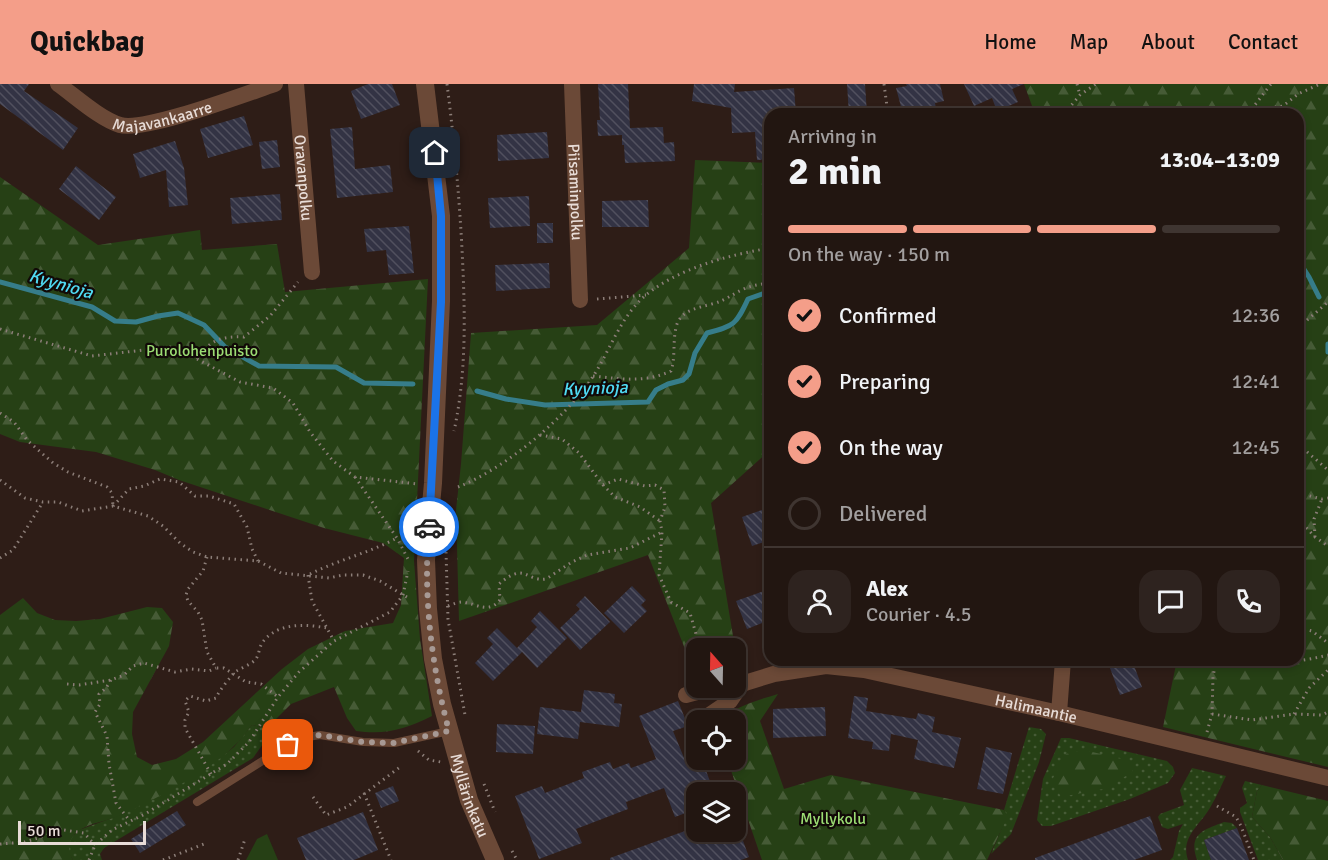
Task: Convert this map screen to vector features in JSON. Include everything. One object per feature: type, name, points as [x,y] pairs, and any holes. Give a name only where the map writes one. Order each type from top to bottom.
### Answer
[{"type":"street","name":"Majavankaarre","points":[[58,84],[110,120],[119,125],[133,126],[175,117],[275,84]]},
{"type":"street","name":"Oravanpolku","points":[[296,84],[312,272]]},
{"type":"street","name":"Myllärinkatu","points":[[425,84],[440,206],[441,237],[441,302],[434,472],[426,560],[428,609],[434,659],[449,731],[469,801],[495,860]]},
{"type":"street","name":"Piisaminpolku","points":[[572,84],[580,300]]},
{"type":"street","name":"Halimaantie","points":[[746,683],[813,666]]},
{"type":"street","name":"Halimaantie","points":[[843,666],[1059,713],[1328,778]]},
{"type":"street","points":[[1059,713],[1063,666]]},
{"type":"street","name":"Halimaantie","points":[[717,710],[732,698]]},
{"type":"lane","points":[[197,802],[302,738],[320,735],[363,742],[394,743],[449,731]]},
{"type":"path","points":[[447,84],[458,176],[465,328],[461,401],[453,438]]},
{"type":"path","points":[[884,84],[887,108]]},
{"type":"path","points":[[1077,84],[1080,95]]},
{"type":"path","points":[[1069,108],[1080,95],[1096,84]]},
{"type":"path","points":[[1254,108],[1271,84]]},
{"type":"path","points":[[1274,108],[1283,106],[1298,94],[1320,84]]},
{"type":"path","points":[[458,487],[487,474],[540,435],[593,376],[623,322],[646,295],[678,276],[712,261],[764,249]]},
{"type":"path","points":[[198,359],[207,344],[230,336],[244,337],[270,316],[297,283],[312,272]]},
{"type":"path","points":[[593,376],[619,379],[654,378],[671,371],[674,361],[675,333],[678,322],[684,314],[718,302],[746,288],[764,284]]},
{"type":"path","points":[[580,300],[646,295]]},
{"type":"path","points":[[1304,323],[1328,302]]},
{"type":"path","points":[[0,329],[92,356],[171,347],[240,382],[273,388],[293,403],[310,432],[333,460],[355,477],[397,538],[410,562],[402,595],[390,612],[334,641],[299,672],[278,697],[249,742],[227,764],[112,830],[94,845],[89,860]]},
{"type":"path","points":[[0,413],[14,422],[27,440],[53,463],[68,472],[106,487],[112,493],[113,506]]},
{"type":"path","points":[[540,435],[562,439],[579,453],[615,497],[640,507],[660,521]]},
{"type":"path","points":[[1304,451],[1328,470]]},
{"type":"path","points":[[355,477],[419,485]]},
{"type":"path","points":[[113,506],[129,489],[160,479],[179,482],[195,496],[209,496],[234,504],[248,527],[252,549],[258,561]]},
{"type":"path","points":[[603,485],[618,479],[645,486],[655,485],[664,490],[665,507],[660,521],[662,532],[659,575],[671,602],[690,614],[697,638]]},
{"type":"path","points":[[0,480],[25,498],[43,502],[58,502],[82,511],[113,506],[148,516],[163,526],[180,543],[193,552],[207,557],[258,561],[281,573],[329,578],[363,575],[380,581],[448,620]]},
{"type":"path","points":[[1304,494],[1322,499],[1328,498]]},
{"type":"path","points":[[1315,537],[1314,519],[1322,499]]},
{"type":"path","points":[[0,558],[14,550],[43,502]]},
{"type":"path","points":[[1304,525],[1328,546]]},
{"type":"path","points":[[448,606],[460,602],[484,608],[495,606],[500,600],[499,584],[508,576],[524,572],[541,580],[546,579],[587,555],[630,548],[662,532]]},
{"type":"path","points":[[308,575],[334,562],[379,548],[397,538]]},
{"type":"path","points":[[446,549],[448,620],[465,717]]},
{"type":"path","points":[[207,557],[203,571],[186,594],[188,601],[202,620],[207,652],[216,668]]},
{"type":"path","points":[[308,575],[312,601],[334,641]]},
{"type":"path","points":[[211,774],[185,728],[185,720],[189,712],[185,701],[189,696],[206,701],[216,698],[220,689],[233,674],[255,660],[262,643],[274,633],[286,627],[307,624],[327,628]]},
{"type":"path","points":[[1304,629],[1311,631],[1328,643]]},
{"type":"path","points":[[1304,660],[1328,655]]},
{"type":"path","points":[[67,684],[79,686],[111,680],[124,675],[133,666],[144,663],[175,672],[224,668],[246,682],[261,684],[278,697]]},
{"type":"path","points":[[1215,666],[1212,677],[1212,714],[1252,720],[1294,714],[1322,715],[1328,712]]},
{"type":"path","points":[[1294,714],[1309,688],[1328,670]]},
{"type":"path","points":[[111,680],[99,694],[100,704],[95,712],[107,736],[116,803],[130,821]]},
{"type":"path","points":[[314,797],[326,815],[347,807],[400,767]]},
{"type":"path","points":[[484,784],[497,817]]},
{"type":"path","points":[[364,793],[391,860]]},
{"type":"path","points":[[1217,806],[1236,817],[1254,860]]},
{"type":"path","points":[[0,844],[25,842],[64,830],[84,833],[94,845]]},
{"type":"path","points":[[238,860],[245,839]]},
{"type":"path","points":[[162,860],[204,844]]},
{"type":"path","points":[[511,850],[517,860]]},
{"type":"green space","points":[[1024,84],[1328,84],[1328,767],[1163,727],[1176,666],[1304,666],[1304,108],[1033,108]]},
{"type":"green space","points":[[695,160],[764,163],[764,455],[711,503],[733,638],[686,638],[686,652],[648,555],[459,621],[456,510],[471,333],[597,325],[689,248]]},
{"type":"green space","name":"Purolohenpuisto","points":[[0,177],[98,245],[200,230],[202,250],[277,244],[285,292],[428,279],[414,561],[420,639],[432,716],[396,730],[356,731],[347,718],[334,687],[291,704],[267,728],[252,725],[224,755],[167,792],[124,814],[77,832],[70,841],[69,848],[73,860],[0,860],[0,615],[23,598],[37,613],[55,620],[100,619],[147,607],[162,608],[173,622],[169,646],[133,712],[132,734],[137,757],[152,765],[176,759],[203,742],[282,669],[308,649],[345,631],[393,623],[401,605],[404,558],[383,543],[324,528],[155,470],[96,452],[20,442],[0,434]]},
{"type":"green space","name":"Myllykolu","points":[[778,694],[760,721],[784,789],[831,775],[1004,810],[1008,816],[987,860],[762,860],[746,814],[746,782],[735,782],[731,770],[746,770],[746,710],[735,710]]},
{"type":"green space","points":[[252,725],[267,728],[263,744],[253,758],[104,848],[100,854],[102,860],[73,860],[68,851],[70,839],[79,830],[123,814],[213,763],[234,747]]},
{"type":"green space","points":[[1029,727],[1041,729],[1046,734],[1039,762],[1011,834],[991,854],[1007,816],[1004,810]]},
{"type":"green space","points":[[1061,738],[1167,761],[1175,773],[1168,783],[1130,799],[1051,826],[1042,826],[1037,820],[1043,779]]},
{"type":"green space","points":[[1084,750],[1130,761],[1133,772],[1103,789],[1061,797],[1052,780],[1066,754]]},
{"type":"green space","points":[[1192,768],[1226,776],[1207,813],[1189,837],[1186,852],[1188,860],[1170,860],[1173,857],[1183,824],[1168,829],[1162,827],[1158,817],[1160,814],[1184,805],[1180,790]]},
{"type":"green space","points":[[1245,781],[1262,785],[1257,791],[1252,817],[1270,837],[1283,860],[1258,860],[1240,812],[1240,808],[1247,803],[1242,788]]},
{"type":"green space","points":[[1262,785],[1328,801],[1328,860],[1283,860],[1270,837],[1252,817],[1257,791]]},
{"type":"green space","points":[[1224,822],[1232,823],[1237,828],[1204,840],[1211,860],[1197,860],[1194,844],[1199,834]]},
{"type":"green space","points":[[267,834],[278,860],[246,860],[257,839]]},
{"type":"building","points":[[0,84],[29,84],[24,91],[78,128],[63,150],[0,104]]},
{"type":"building","points":[[368,84],[392,84],[400,105],[361,119],[351,91]]},
{"type":"building","points":[[598,84],[628,84],[630,128],[663,127],[664,143],[674,142],[675,161],[625,163],[622,135],[598,136],[597,120],[600,120]]},
{"type":"building","points":[[694,84],[735,84],[734,92],[794,88],[796,108],[764,108],[764,159],[757,160],[755,132],[732,133],[731,108],[692,101]]},
{"type":"building","points":[[847,84],[865,84],[867,108],[849,108]]},
{"type":"building","points":[[906,84],[940,84],[944,101],[935,103],[936,108],[901,108],[896,88],[907,86]]},
{"type":"building","points":[[964,84],[1024,84],[1012,89],[1018,102],[1004,108],[996,108],[992,98],[974,106]]},
{"type":"building","points":[[244,116],[253,145],[208,158],[200,129]]},
{"type":"building","points":[[352,127],[355,169],[390,165],[393,192],[337,198],[330,129]]},
{"type":"building","points":[[547,132],[549,158],[498,161],[497,135]]},
{"type":"building","points":[[277,140],[280,167],[262,169],[259,142]]},
{"type":"building","points":[[175,141],[184,168],[188,205],[169,207],[166,170],[140,178],[133,154]]},
{"type":"building","points":[[76,166],[116,197],[99,220],[59,189]]},
{"type":"building","points":[[280,194],[282,220],[232,224],[230,198]]},
{"type":"building","points":[[529,196],[530,226],[490,228],[488,198]]},
{"type":"building","points":[[648,200],[649,227],[602,227],[602,201]]},
{"type":"building","points":[[537,223],[553,223],[553,243],[537,243]]},
{"type":"building","points":[[409,226],[414,273],[389,275],[386,250],[367,252],[364,229]]},
{"type":"building","points":[[549,263],[550,288],[496,291],[495,265]]},
{"type":"building","points":[[764,509],[764,542],[752,546],[742,517]]},
{"type":"building","points":[[632,586],[646,600],[641,605],[647,611],[624,633],[604,613]]},
{"type":"building","points":[[764,591],[764,622],[747,629],[736,601]]},
{"type":"building","points":[[585,596],[610,622],[580,650],[560,628],[580,609],[576,605]]},
{"type":"building","points":[[540,611],[567,638],[537,668],[522,652],[493,681],[475,663],[493,644],[487,638],[497,628],[517,648],[537,627],[531,621]]},
{"type":"building","points":[[1109,666],[1134,666],[1142,687],[1120,695]]},
{"type":"building","points":[[584,690],[615,694],[614,703],[622,704],[619,727],[580,722],[578,739],[537,734],[540,707],[581,712]]},
{"type":"building","points":[[854,696],[868,698],[866,711],[916,719],[918,713],[935,717],[932,732],[961,738],[954,768],[914,759],[918,740],[891,734],[889,751],[872,749],[873,742],[848,738]]},
{"type":"building","points":[[678,701],[686,727],[673,731],[686,763],[686,770],[706,770],[710,782],[686,782],[686,813],[675,817],[664,788],[626,802],[628,809],[576,829],[582,843],[539,859],[515,796],[542,786],[545,793],[584,778],[582,772],[610,762],[613,769],[629,763],[631,768],[656,759],[639,716]]},
{"type":"building","points":[[825,707],[826,736],[773,738],[773,709]]},
{"type":"building","points":[[497,724],[535,726],[533,754],[496,752]]},
{"type":"building","points":[[986,747],[1012,753],[1003,794],[977,789]]},
{"type":"building","points":[[393,786],[399,801],[381,808],[375,793]]},
{"type":"building","points":[[177,811],[186,825],[140,853],[131,839]]},
{"type":"building","points":[[363,812],[378,850],[354,860],[306,860],[297,838]]},
{"type":"building","points":[[1150,816],[1162,850],[1134,860],[1035,860],[1035,858]]},
{"type":"building","points":[[1237,828],[1249,860],[1211,860],[1204,840]]},
{"type":"building","points":[[685,831],[686,842],[743,842],[749,857],[741,860],[610,860],[610,858]]},
{"type":"waterway","name":"Kyynioja","points":[[1304,269],[1319,297]]},
{"type":"waterway","name":"Kyynioja","points":[[0,282],[92,307],[115,321],[136,322],[178,313],[204,325],[225,347],[259,366],[336,367],[364,383],[413,384]]},
{"type":"waterway","name":"Kyynioja","points":[[477,391],[506,399],[545,405],[648,402],[656,390],[683,380],[689,374],[695,353],[707,333],[729,326],[737,319],[748,299],[764,293]]},
{"type":"waterway","name":"Kyynioja","points":[[1328,344],[1328,352]]},
{"type":"way so far","points":[[288,745],[302,738],[320,735],[363,742],[394,743],[449,731],[434,659],[428,609],[426,560],[429,527]]},
{"type":"route","points":[[429,527],[441,302],[441,216],[435,153]]}]
